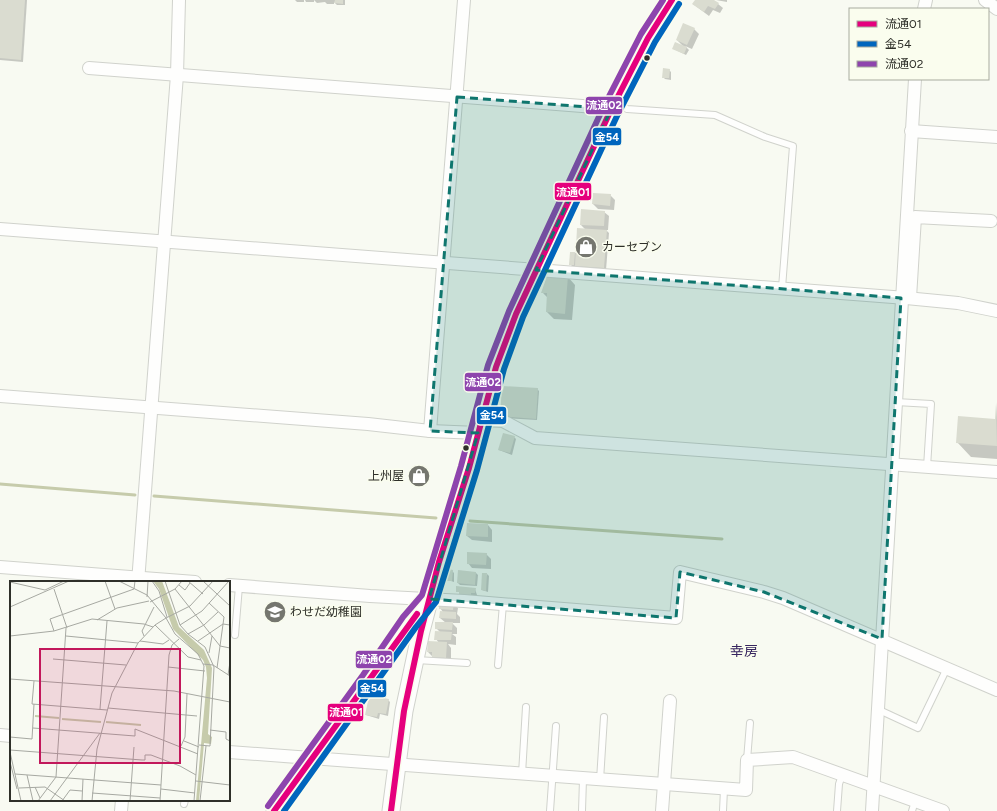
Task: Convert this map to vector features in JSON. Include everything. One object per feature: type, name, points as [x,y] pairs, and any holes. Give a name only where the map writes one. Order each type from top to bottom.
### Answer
[{"type":"main road","points":[[391,811],[396,765],[414,660],[429,599],[496,367],[516,314],[613,108],[648,38],[672,0]]},
{"type":"street","points":[[138,580],[177,76],[179,0]]},
{"type":"street","points":[[430,431],[464,0]]},
{"type":"street","points":[[985,0],[997,9]]},
{"type":"street","points":[[89,68],[177,76],[613,108]]},
{"type":"street","points":[[872,811],[896,402],[906,298],[910,235],[912,131],[915,80]]},
{"type":"street","points":[[912,131],[997,137]]},
{"type":"street","points":[[910,235],[915,216],[991,221]]},
{"type":"street","points":[[0,229],[906,298],[958,303],[997,311]]},
{"type":"street","points":[[0,396],[368,424],[430,431],[480,426],[503,421],[535,438],[997,472]]},
{"type":"street","points":[[0,567],[138,580],[166,581]]},
{"type":"street","points":[[234,585],[676,618],[680,572],[764,592],[882,639],[997,690]]},
{"type":"street","points":[[274,811],[410,622],[429,599]]},
{"type":"street","points":[[662,811],[670,701]]},
{"type":"street","points":[[0,735],[10,736]]},
{"type":"street","points":[[230,752],[746,790],[747,760],[793,757],[874,786],[914,806],[943,811]]},
{"type":"street","points":[[121,811],[122,801]]},
{"type":"lane","points":[[613,108],[715,115],[766,137],[793,146],[782,288]]},
{"type":"lane","points":[[896,402],[931,404],[927,467]]},
{"type":"lane","points":[[234,585],[235,635]]},
{"type":"lane","points":[[498,665],[503,604]]},
{"type":"lane","points":[[414,660],[467,663]]},
{"type":"lane","points":[[877,709],[918,728],[947,668]]},
{"type":"lane","points":[[522,774],[526,707]]},
{"type":"lane","points":[[600,780],[604,717]]},
{"type":"lane","points":[[747,760],[750,722]]},
{"type":"lane","points":[[550,811],[556,726]]},
{"type":"lane","points":[[837,811],[839,784],[842,775]]},
{"type":"lane","points":[[582,811],[584,779]]},
{"type":"lane","points":[[723,811],[724,789]]},
{"type":"highlighted area","points":[[457,97],[600,108],[610,112],[536,270],[901,298],[882,639],[764,592],[680,572],[676,618],[429,599],[478,433],[430,431]]},
{"type":"building","points":[[0,0],[25,0],[21,60],[0,58]]},
{"type":"building","points":[[335,0],[343,0],[343,4],[334,3]]},
{"type":"building","points":[[695,0],[714,0],[719,3],[715,9],[708,6],[704,12],[692,4]]},
{"type":"building","points":[[683,23],[695,28],[687,45],[676,40]]},
{"type":"building","points":[[675,42],[687,47],[684,54],[672,49]]},
{"type":"building","points":[[663,68],[670,69],[669,78],[662,78]]},
{"type":"building","points":[[593,193],[611,194],[610,206],[592,204]]},
{"type":"building","points":[[581,209],[605,211],[604,226],[580,225]]},
{"type":"building","points":[[577,228],[607,230],[604,268],[575,266]]},
{"type":"building","points":[[570,252],[575,252],[574,265],[569,265]]},
{"type":"building","points":[[547,276],[568,276],[565,314],[546,312],[547,293],[541,293]]},
{"type":"building","points":[[502,386],[538,388],[536,419],[500,416]]},
{"type":"building","points":[[996,404],[997,446],[956,443],[958,416],[995,419]]},
{"type":"building","points":[[503,433],[515,436],[510,453],[498,450]]},
{"type":"building","points":[[467,523],[488,524],[488,537],[466,536]]},
{"type":"building","points":[[467,552],[487,553],[486,565],[467,564]]},
{"type":"building","points":[[448,569],[453,570],[452,581],[447,581]]},
{"type":"building","points":[[458,570],[476,572],[475,585],[457,583]]},
{"type":"building","points":[[482,573],[487,573],[486,591],[481,590]]},
{"type":"building","points":[[456,586],[476,588],[475,593],[471,593],[471,596],[459,595],[459,592],[456,592]]},
{"type":"building","points":[[439,601],[454,602],[453,610],[439,609]]},
{"type":"building","points":[[440,611],[456,612],[456,619],[439,618]]},
{"type":"building","points":[[435,622],[453,622],[452,630],[435,629]]},
{"type":"building","points":[[435,631],[452,632],[451,640],[434,640]]},
{"type":"building","points":[[428,641],[447,642],[446,658],[432,657],[432,652],[427,652]]},
{"type":"building","points":[[371,696],[389,699],[386,714],[378,713],[377,717],[365,715],[368,701]]},
{"type":"waterway","points":[[0,484],[135,495]]},
{"type":"waterway","points":[[154,496],[436,518]]},
{"type":"waterway","points":[[470,521],[722,539]]},
{"type":"transit line","name":"流通02","points":[[268,806],[403,617],[422,595],[461,466],[488,365],[509,311],[603,108],[641,34],[663,0]]},
{"type":"transit line","name":"流通01","points":[[391,811],[404,711],[421,631],[439,562],[469,468],[496,367],[516,314],[610,112],[648,38],[672,0]]},
{"type":"transit line","name":"金54","points":[[284,811],[416,627],[436,602],[477,470],[504,369],[523,317],[617,116],[655,42],[679,4]]},
{"type":"transit line","name":"流通01","points":[[274,811],[417,614]]},
{"type":"place","name":"カーセブン","points":[[586,247]]},
{"type":"place","name":"上州屋","points":[[419,476]]},
{"type":"place","name":"わせだ幼稚園","points":[[275,612]]},
{"type":"district","name":"幸房","points":[[744,651]]}]
